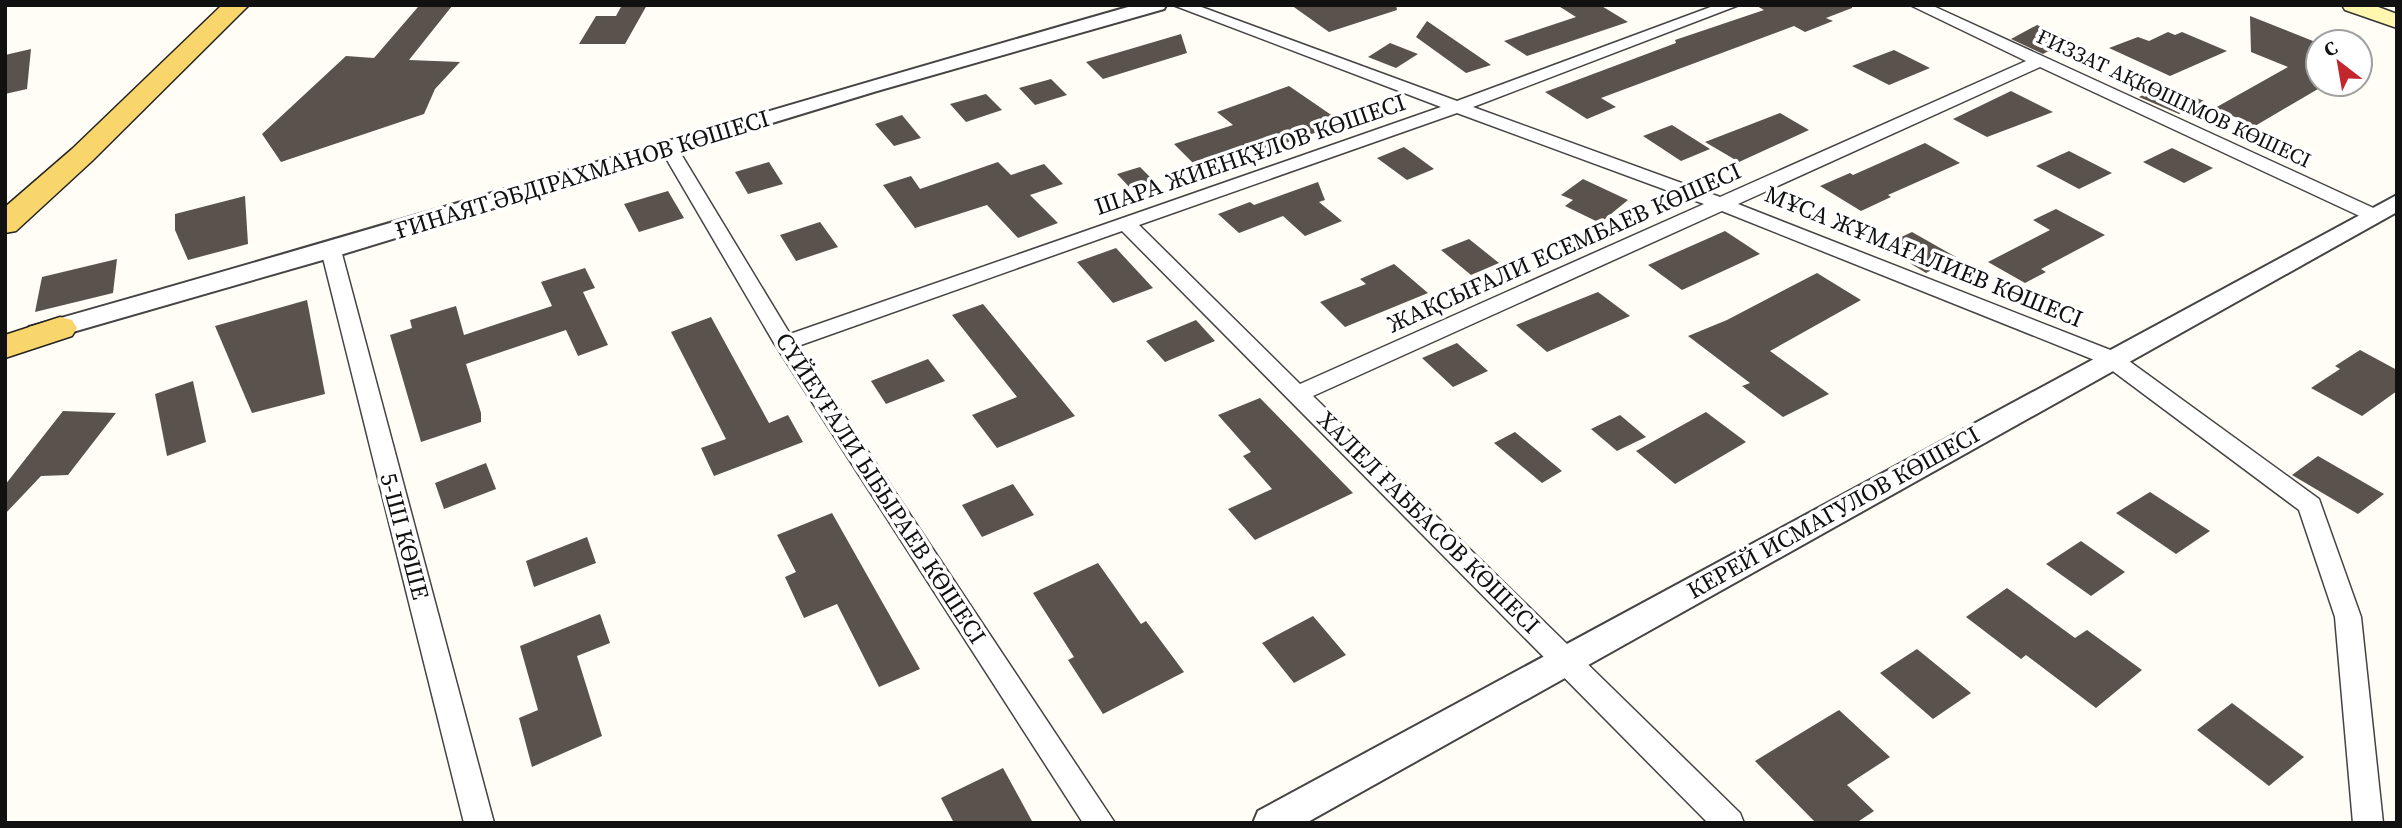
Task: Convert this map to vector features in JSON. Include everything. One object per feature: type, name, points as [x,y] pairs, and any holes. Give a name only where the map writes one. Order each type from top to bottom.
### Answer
[{"type":"main road","points":[[5,197],[215,5]]},
{"type":"main road","points":[[5,224],[82,155],[237,5]]},
{"type":"main road","points":[[2353,5],[2397,22]]},
{"type":"main road","points":[[5,331],[60,328]]},
{"type":"main road","points":[[5,347],[60,328]]},
{"type":"street","name":"ҒИНАЯТ ӘБДІРАХМАНОВ КӨШЕСІ","points":[[5,339],[60,328],[331,250],[1157,5]]},
{"type":"street","name":"МҰСА ЖҰМАҒАЛИЕВ КӨШЕСІ","points":[[1181,5],[1454,108],[1721,204],[2110,358],[2310,505],[2348,617],[2368,823]]},
{"type":"street","name":"ШАРА ЖИЕНҚҰЛОВ КӨШЕСІ","points":[[785,343],[1454,108],[1731,5]]},
{"type":"street","name":"ҒИЗЗАТ АҚКӨШІМОВ КӨШЕСI","points":[[1918,5],[2040,61],[2385,208]]},
{"type":"street","name":"ЖАҚСЫҒАЛИ ЕСЕМБАЕВ КӨШЕСI","points":[[1299,393],[2040,61]]},
{"type":"street","name":"СҮЙЕУҒАЛИ ЫБЫРАЕВ КӨШЕСI","points":[[669,148],[785,343],[1100,823]]},
{"type":"street","name":"КЕРЕЙ ИСМАГУЛОВ КӨШЕСІ","points":[[1271,823],[2385,208]]},
{"type":"street","name":"ХАЛЕЛ ҒАББАСОВ КӨШЕСІ","points":[[1126,224],[1730,823]]},
{"type":"street","name":"5-ШI КӨШЕ","points":[[331,250],[479,823]]},
{"type":"building","points":[[622,5],[647,5],[625,44],[579,44],[596,16],[616,16]]},
{"type":"building","points":[[1291,5],[1396,5],[1397,10],[1329,32]]},
{"type":"building","points":[[1557,5],[1600,5],[1628,22],[1527,56],[1504,41],[1576,17]]},
{"type":"building","points":[[1755,5],[1852,5],[1852,8],[1826,18],[1833,21],[1805,32],[1794,26],[1601,98],[1616,107],[1587,119],[1545,92],[1676,43],[1675,40],[1764,10]]},
{"type":"building","points":[[452,6],[409,60],[460,62],[435,89],[424,114],[281,162],[262,134],[346,56],[374,58],[418,7]]},
{"type":"building","points":[[2250,16],[2304,37],[2304,97],[2255,126],[2215,108],[2288,67],[2251,52]]},
{"type":"building","points":[[1427,21],[1491,65],[1466,73],[1416,37]]},
{"type":"building","points":[[2037,25],[2071,39],[2043,54],[2011,39]]},
{"type":"building","points":[[2168,32],[2175,35],[2182,32],[2227,51],[2170,76],[2109,48],[2138,37],[2149,41]]},
{"type":"building","points":[[1181,34],[1187,53],[1103,79],[1086,62]]},
{"type":"building","points":[[1390,43],[1418,54],[1396,68],[1368,57]]},
{"type":"building","points":[[31,49],[27,89],[5,94],[5,55]]},
{"type":"building","points":[[1894,50],[1930,68],[1889,85],[1852,66]]},
{"type":"building","points":[[1051,79],[1067,95],[1035,105],[1019,88]]},
{"type":"building","points":[[2164,84],[2204,101],[2179,114],[2139,97]]},
{"type":"building","points":[[1289,86],[1343,123],[1263,151],[1253,143],[1193,163],[1174,144],[1233,125],[1217,112]]},
{"type":"building","points":[[2011,91],[2053,112],[1987,137],[1953,119]]},
{"type":"building","points":[[986,94],[1002,110],[966,122],[950,104]]},
{"type":"building","points":[[1780,113],[1809,130],[1739,162],[1705,142]]},
{"type":"building","points":[[902,115],[921,138],[894,146],[875,124]]},
{"type":"building","points":[[1672,125],[1710,149],[1681,161],[1643,136]]},
{"type":"building","points":[[1925,143],[1960,163],[1888,195],[1891,197],[1861,211],[1820,186],[1850,173],[1853,175]]},
{"type":"building","points":[[1404,147],[1434,169],[1407,180],[1377,158]]},
{"type":"building","points":[[2172,148],[2213,168],[2184,183],[2143,162]]},
{"type":"building","points":[[2069,151],[2112,173],[2079,189],[2036,166]]},
{"type":"building","points":[[769,162],[783,184],[748,194],[735,172]]},
{"type":"building","points":[[998,162],[1011,175],[1044,164],[1063,184],[1030,195],[1058,223],[1018,238],[987,205],[915,228],[883,185],[911,176],[920,189]]},
{"type":"building","points":[[1140,167],[1157,184],[1134,192],[1117,174]]},
{"type":"building","points":[[1583,179],[1628,200],[1600,223],[1565,206],[1573,200],[1561,195]]},
{"type":"building","points":[[1318,182],[1325,200],[1319,202],[1342,221],[1305,236],[1283,216],[1239,233],[1218,214],[1250,202],[1254,205]]},
{"type":"building","points":[[668,191],[684,218],[639,232],[624,204]]},
{"type":"building","points":[[245,196],[248,244],[188,260],[175,230],[175,214]]},
{"type":"building","points":[[2056,209],[2105,235],[2041,269],[2046,272],[2025,283],[1988,262],[2050,230],[2033,220]]},
{"type":"building","points":[[820,222],[838,247],[796,261],[780,235]]},
{"type":"building","points":[[1725,231],[1760,254],[1682,290],[1648,265]]},
{"type":"building","points":[[1912,232],[1956,257],[1926,273],[1882,246]]},
{"type":"building","points":[[1469,239],[1499,263],[1471,275],[1441,250]]},
{"type":"building","points":[[1116,248],[1153,288],[1113,303],[1077,262]]},
{"type":"building","points":[[117,259],[113,293],[35,312],[42,277]]},
{"type":"building","points":[[1394,264],[1428,293],[1345,327],[1320,302],[1366,284],[1360,279]]},
{"type":"building","points":[[585,268],[595,288],[583,292],[608,345],[578,356],[566,330],[466,364],[481,413],[481,422],[421,442],[390,335],[412,328],[410,320],[456,306],[464,335],[552,306],[541,282]]},
{"type":"building","points":[[1817,273],[1861,300],[1770,351],[1829,394],[1783,417],[1742,386],[1750,383],[1688,336],[1727,320]]},
{"type":"building","points":[[1598,292],[1630,316],[1547,352],[1516,325]]},
{"type":"building","points":[[307,300],[325,394],[252,413],[215,326]]},
{"type":"building","points":[[983,304],[1075,416],[997,448],[972,415],[1017,397],[952,315]]},
{"type":"building","points":[[711,317],[769,423],[788,415],[803,442],[714,476],[701,448],[726,439],[671,332]]},
{"type":"building","points":[[1196,320],[1215,341],[1165,362],[1146,341]]},
{"type":"building","points":[[1457,343],[1488,371],[1453,387],[1422,358]]},
{"type":"building","points":[[2360,350],[2397,370],[2397,391],[2362,416],[2311,388],[2340,369],[2335,366]]},
{"type":"building","points":[[928,359],[945,381],[886,404],[871,381]]},
{"type":"building","points":[[193,381],[206,442],[167,456],[155,394]]},
{"type":"building","points":[[1260,398],[1353,493],[1255,540],[1228,509],[1272,489],[1243,456],[1251,452],[1218,415]]},
{"type":"building","points":[[63,411],[116,413],[68,475],[41,476],[5,514],[5,485]]},
{"type":"building","points":[[1706,412],[1746,442],[1675,484],[1636,451]]},
{"type":"building","points":[[1620,415],[1646,437],[1617,451],[1591,429]]},
{"type":"building","points":[[1515,432],[1562,471],[1542,483],[1494,443]]},
{"type":"building","points":[[2318,456],[2384,494],[2358,514],[2292,475]]},
{"type":"building","points":[[486,463],[496,489],[444,509],[435,483]]},
{"type":"building","points":[[1013,484],[1034,515],[982,537],[962,505]]},
{"type":"building","points":[[2150,492],[2210,531],[2176,554],[2116,513]]},
{"type":"building","points":[[832,513],[920,669],[879,687],[837,604],[804,618],[785,577],[796,572],[777,535]]},
{"type":"building","points":[[587,537],[596,563],[534,587],[526,561]]},
{"type":"building","points":[[2081,541],[2125,572],[2091,596],[2046,564]]},
{"type":"building","points":[[1098,563],[1141,624],[1146,621],[1184,672],[1103,714],[1068,660],[1074,657],[1033,593]]},
{"type":"building","points":[[2007,588],[2075,638],[2087,630],[2142,670],[2096,708],[2026,655],[2021,659],[1966,617]]},
{"type":"building","points":[[600,614],[610,643],[577,656],[602,736],[532,767],[519,718],[538,710],[520,646]]},
{"type":"building","points":[[1313,616],[1346,655],[1294,683],[1262,643]]},
{"type":"building","points":[[1917,649],[1971,693],[1933,719],[1880,673]]},
{"type":"building","points":[[2232,703],[2304,757],[2269,786],[2197,730]]},
{"type":"building","points":[[1839,710],[1890,757],[1847,785],[1874,811],[1856,823],[1816,823],[1755,761]]},
{"type":"building","points":[[1003,768],[1033,823],[954,823],[941,798]]}]
